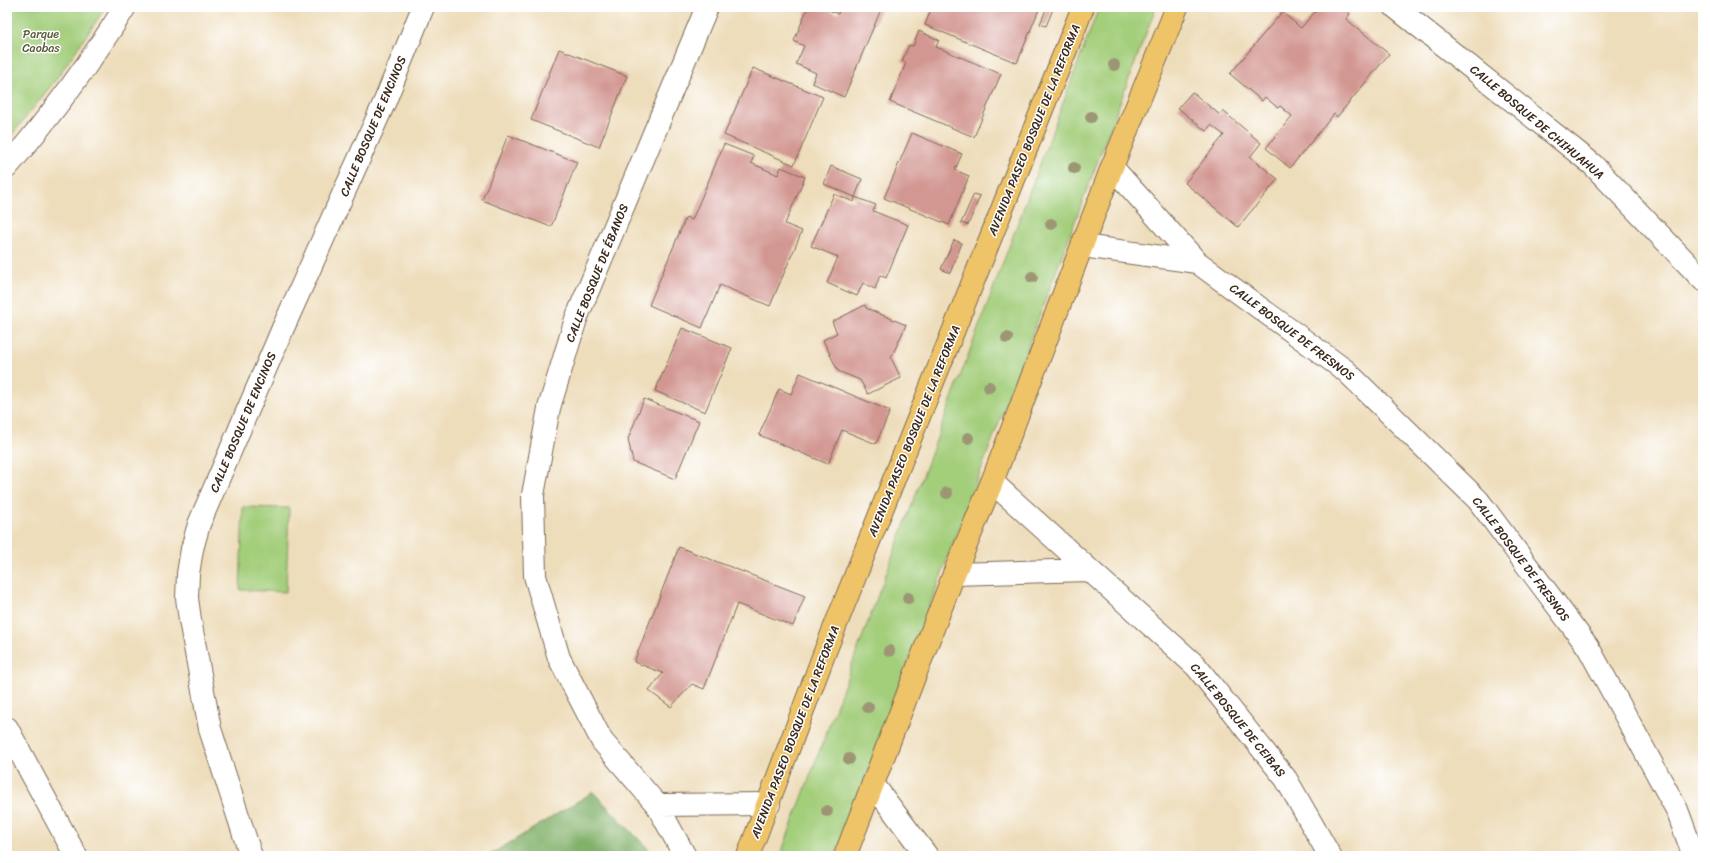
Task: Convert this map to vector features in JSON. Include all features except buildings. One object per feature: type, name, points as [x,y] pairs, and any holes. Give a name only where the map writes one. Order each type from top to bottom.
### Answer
[{"type":"main road","name":"AVENIDA PASEO BOSQUE DE LA REFORMA","points":[[748,856],[769,804],[829,641],[1083,7]]},
{"type":"main road","points":[[845,856],[954,574],[992,482],[1112,167],[1177,7]]},
{"type":"street","points":[[7,167],[67,91],[107,36],[125,7]]},
{"type":"street","name":"CALLE BOSQUE DE ENCINOS","points":[[251,856],[210,729],[187,598],[192,549],[199,524],[283,328],[382,108],[423,7]]},
{"type":"street","name":"CALLE BOSQUE DE ÉBANOS","points":[[685,856],[658,805],[602,741],[559,658],[535,576],[533,495],[549,408],[576,319],[707,7]]},
{"type":"street","name":"CALLE BOSQUE DE CHIHUAHUA","points":[[1395,7],[1592,164],[1703,280]]},
{"type":"street","name":"CALLE BOSQUE DE FRESNOS","points":[[1112,167],[1197,262],[1346,371],[1478,500],[1588,647],[1677,810],[1694,856]]},
{"type":"street","name":"CALLE BOSQUE DE FRESNOS","points":[[1083,246],[1197,262]]},
{"type":"street","name":"CALLE BOSQUE DE CEIBAS","points":[[992,482],[1196,666],[1286,779],[1330,856]]},
{"type":"street","points":[[954,574],[1088,570]]},
{"type":"street","points":[[7,728],[76,856]]},
{"type":"street","points":[[873,784],[927,856]]},
{"type":"street","points":[[658,805],[769,804]]},
{"type":"green space","name":"Parque Caobas","points":[[7,7],[106,7],[54,82],[7,141]]},
{"type":"green space","points":[[1099,7],[1156,7],[835,856],[780,856]]},
{"type":"green space","points":[[243,507],[289,508],[286,592],[240,590]]},
{"type":"green space","points":[[593,792],[655,856],[488,856]]}]
